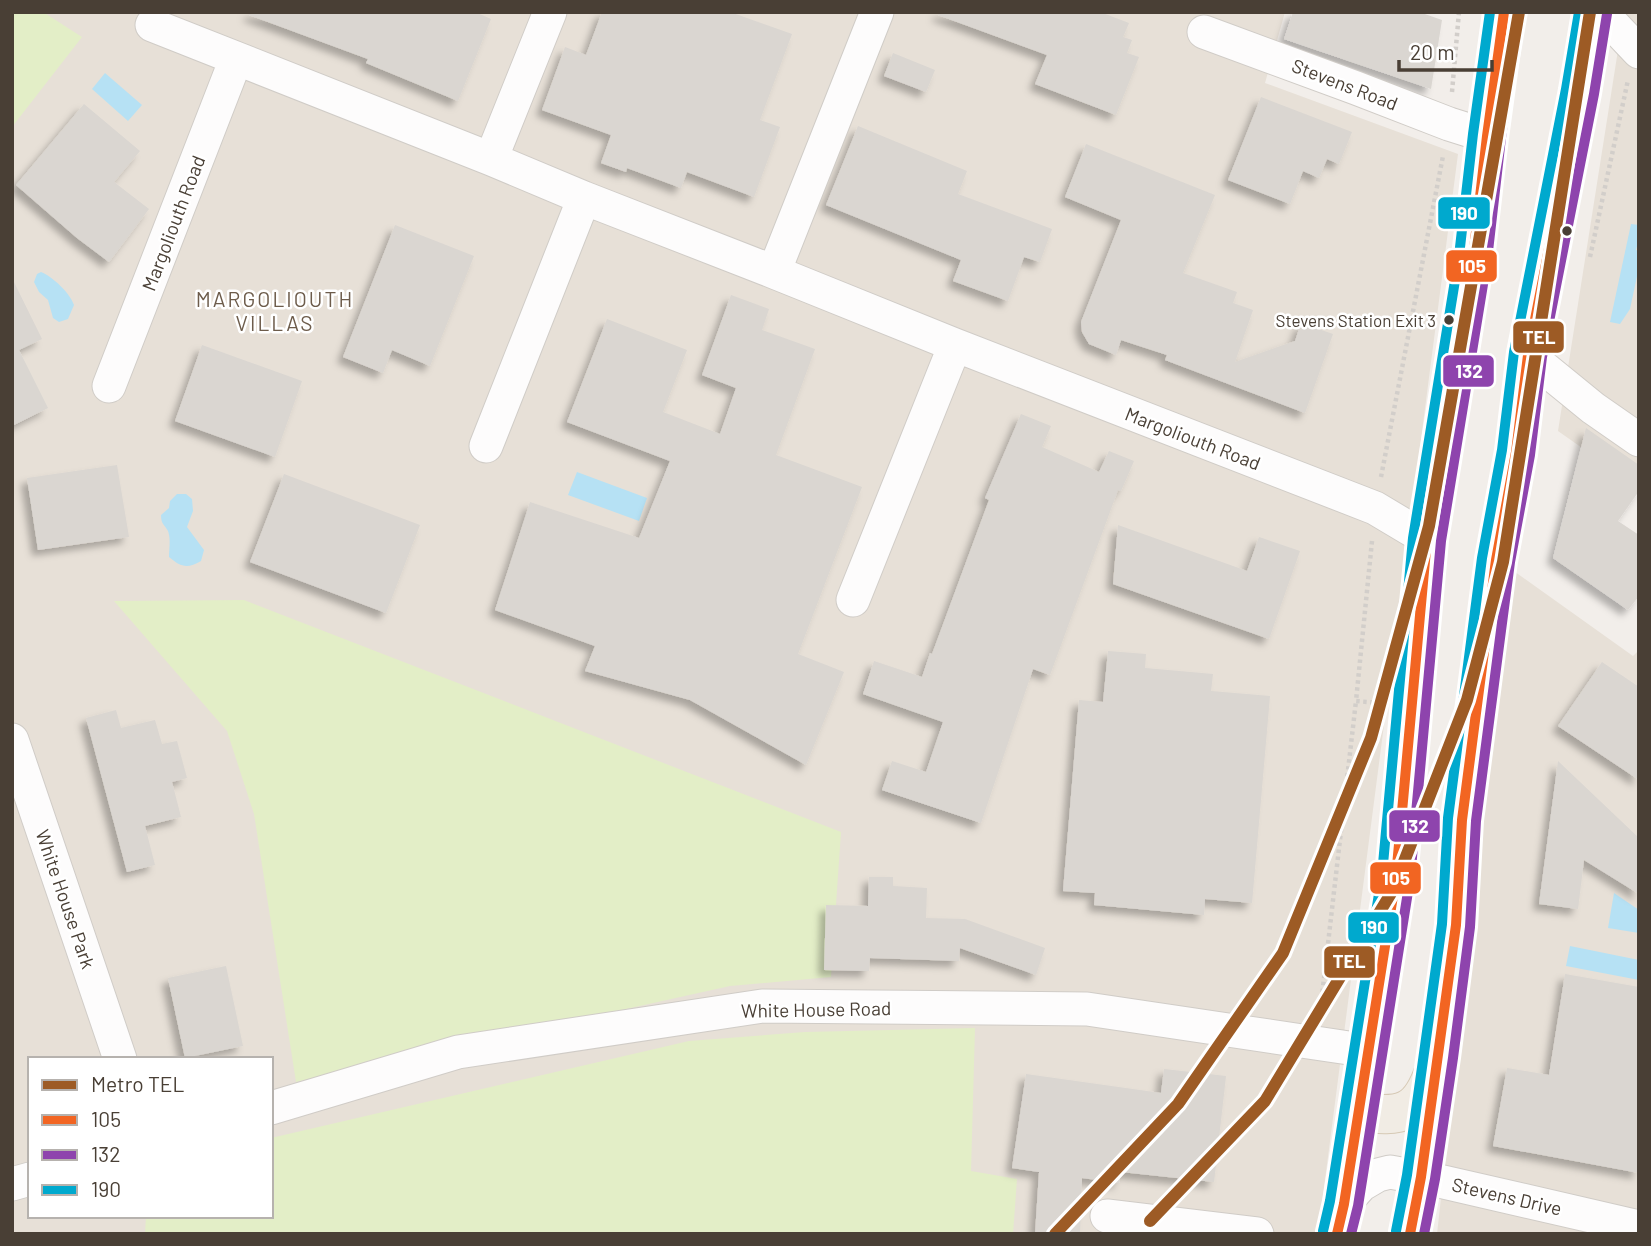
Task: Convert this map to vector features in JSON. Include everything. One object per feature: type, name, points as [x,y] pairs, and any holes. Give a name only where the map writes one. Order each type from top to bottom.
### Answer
[{"type":"main road","points":[[1341,1219],[1396,877],[1427,539],[1473,258],[1504,12]]},
{"type":"main road","points":[[1410,1234],[1421,1177],[1456,925],[1462,820],[1496,560],[1516,452],[1528,355],[1593,12]]},
{"type":"main road","points":[[1359,1112],[1389,1115],[1415,1105],[1427,1091],[1439,1056]]},
{"type":"street","points":[[491,159],[550,12]]},
{"type":"street","points":[[774,272],[877,12]]},
{"type":"street","points":[[1601,12],[1637,50]]},
{"type":"street","name":"Margoliouth Road","points":[[152,25],[955,345],[1375,508],[1427,539]]},
{"type":"street","name":"Stevens Road","points":[[1204,32],[1487,136]]},
{"type":"street","name":"Margoliouth Road","points":[[109,386],[236,59]]},
{"type":"street","points":[[486,446],[584,198]]},
{"type":"street","points":[[853,600],[955,345]]},
{"type":"street","points":[[1528,355],[1593,408],[1639,440]]},
{"type":"street","name":"White House Park","points":[[12,740],[119,1057]]},
{"type":"street","name":"White House Road","points":[[273,1107],[458,1052],[762,1006],[1087,1009],[1368,1051]]},
{"type":"street","name":"Stevens Drive","points":[[1341,1219],[1361,1185],[1378,1175],[1390,1172],[1638,1229]]},
{"type":"street","points":[[1107,1216],[1257,1234]]},
{"type":"path","points":[[1317,1044],[1375,508],[1449,124],[1458,12]]},
{"type":"path","points":[[1590,257],[1637,50]]},
{"type":"path","points":[[1356,701],[1411,705]]},
{"type":"shaded area","points":[[12,12],[1285,12],[1265,83],[1458,154],[1318,1234],[12,1234]]},
{"type":"shaded area","points":[[1624,12],[1639,12],[1639,488],[1558,431]]},
{"type":"shaded area","points":[[1511,569],[1633,656],[1639,650],[1639,1234],[1437,1234]]},
{"type":"green space","points":[[12,12],[43,12],[82,37],[12,127]]},
{"type":"green space","points":[[244,600],[841,832],[831,977],[730,986],[296,1082],[254,814],[227,731],[114,601]]},
{"type":"green space","points":[[975,1028],[971,1171],[1017,1179],[1013,1234],[145,1234],[146,1218],[273,1218],[273,1138],[689,1041],[805,1032]]},
{"type":"water","points":[[105,73],[142,105],[128,121],[92,89]]},
{"type":"water","points":[[1631,224],[1639,225],[1636,250],[1639,251],[1639,267],[1630,309],[1620,324],[1610,322]]},
{"type":"water","points":[[41,272],[60,286],[72,300],[74,305],[68,319],[59,322],[53,318],[48,300],[39,292],[34,282],[37,274]]},
{"type":"water","points":[[577,472],[647,498],[639,521],[568,495]]},
{"type":"water","points":[[177,494],[186,494],[192,499],[193,511],[187,527],[204,550],[201,561],[188,566],[169,557],[169,534],[161,518]]},
{"type":"water","points":[[1614,893],[1639,910],[1639,933],[1608,928]]},
{"type":"water","points":[[1570,946],[1639,960],[1639,980],[1566,966]]},
{"type":"building","points":[[250,12],[475,12],[491,19],[458,101],[366,63],[368,59],[249,15]]},
{"type":"building","points":[[602,12],[730,12],[792,34],[760,120],[780,127],[754,197],[687,172],[681,188],[627,168],[626,172],[601,163],[611,135],[542,110],[565,47],[586,55]]},
{"type":"building","points":[[938,12],[1100,12],[1129,23],[1123,37],[1132,40],[1127,53],[1139,57],[1116,115],[1035,84],[1047,55],[938,15]]},
{"type":"building","points":[[1293,12],[1419,12],[1442,20],[1431,89],[1284,39]]},
{"type":"building","points":[[893,53],[935,70],[926,92],[884,76]]},
{"type":"building","points":[[1261,97],[1352,132],[1339,164],[1327,159],[1319,178],[1303,171],[1290,204],[1228,180]]},
{"type":"building","points":[[84,104],[140,151],[114,182],[149,209],[109,262],[16,185]]},
{"type":"building","points":[[858,126],[967,171],[958,194],[1052,229],[1040,262],[1024,257],[1008,301],[953,281],[961,260],[826,205]]},
{"type":"building","points":[[1086,144],[1215,195],[1183,273],[1237,292],[1233,303],[1253,310],[1235,362],[1295,341],[1301,323],[1333,334],[1305,413],[1165,360],[1167,355],[1121,340],[1116,355],[1089,344],[1082,332],[1081,322],[1121,220],[1065,197]]},
{"type":"building","points":[[395,225],[474,256],[430,366],[392,350],[383,373],[343,357]]},
{"type":"building","points":[[12,278],[42,339],[19,350],[48,408],[12,426]]},
{"type":"building","points":[[731,295],[769,309],[762,330],[815,349],[776,455],[862,487],[798,654],[844,672],[806,765],[690,700],[585,671],[595,646],[495,610],[530,502],[639,538],[670,461],[567,422],[607,319],[687,350],[663,412],[720,434],[736,388],[702,375]]},
{"type":"building","points":[[202,345],[302,381],[275,457],[175,421]]},
{"type":"building","points":[[1021,414],[1051,426],[1042,447],[1099,472],[1109,451],[1134,461],[1121,491],[1118,490],[1050,675],[1033,669],[981,823],[882,790],[892,761],[926,772],[943,722],[863,694],[874,661],[922,677],[989,500],[985,498]]},
{"type":"building","points":[[1586,428],[1639,465],[1639,491],[1618,521],[1639,535],[1639,596],[1628,610],[1553,558]]},
{"type":"building","points":[[117,465],[129,537],[38,550],[27,478]]},
{"type":"building","points":[[284,474],[420,525],[386,613],[250,562]]},
{"type":"building","points":[[1118,525],[1247,571],[1259,537],[1300,551],[1269,639],[1113,584]]},
{"type":"building","points":[[1108,651],[1146,654],[1145,668],[1213,674],[1211,691],[1270,696],[1252,903],[1205,899],[1204,915],[1094,905],[1095,893],[1063,891],[1079,700],[1103,702]]},
{"type":"building","points":[[1602,662],[1639,687],[1639,780],[1558,726]]},
{"type":"building","points":[[116,710],[121,728],[155,720],[162,744],[177,741],[187,778],[172,782],[181,817],[145,826],[155,865],[127,872],[86,718]]},
{"type":"building","points":[[1558,761],[1639,838],[1639,894],[1584,860],[1578,909],[1539,904]]},
{"type":"building","points":[[869,877],[893,877],[893,886],[927,888],[926,918],[965,919],[1045,948],[1036,975],[960,948],[959,961],[870,958],[869,971],[824,970],[826,905],[868,906]]},
{"type":"building","points":[[226,966],[243,1046],[185,1057],[168,978]]},
{"type":"building","points":[[1565,974],[1639,987],[1639,1173],[1493,1146],[1507,1068],[1549,1075]]},
{"type":"building","points":[[1164,1069],[1226,1076],[1214,1182],[1121,1172],[1119,1183],[1082,1178],[1080,1234],[1035,1234],[1039,1172],[1012,1168],[1026,1074],[1161,1093]]},
{"type":"metro line","name":"TEL","points":[[1055,1234],[1178,1104],[1283,953],[1371,738],[1429,526],[1519,12]]},
{"type":"metro line","name":"TEL","points":[[1150,1221],[1265,1101],[1393,890],[1467,700],[1503,562],[1590,12]]},
{"type":"transit line","name":"190","points":[[1323,1231],[1382,875],[1413,538],[1459,256],[1490,12]]},
{"type":"transit line","name":"105","points":[[1337,1234],[1396,877],[1427,539],[1473,258],[1504,12]]},
{"type":"transit line","name":"190","points":[[1396,1231],[1407,1175],[1442,924],[1448,818],[1482,558],[1502,450],[1514,352],[1579,12]]},
{"type":"transit line","name":"105","points":[[1410,1234],[1421,1177],[1456,925],[1462,820],[1496,560],[1516,452],[1528,355],[1593,12]]},
{"type":"transit line","name":"132","points":[[1351,1234],[1358,1206],[1410,879],[1441,541],[1487,260],[1518,14]]},
{"type":"transit line","name":"132","points":[[1424,1234],[1435,1179],[1470,927],[1476,821],[1510,562],[1530,455],[1542,357],[1594,94],[1607,14]]},
{"type":"place","name":"Stevens Station Exit 3","points":[[1449,320]]},
{"type":"district","name":"MARGOLIOUTH VILLAS","points":[[275,310]]}]
